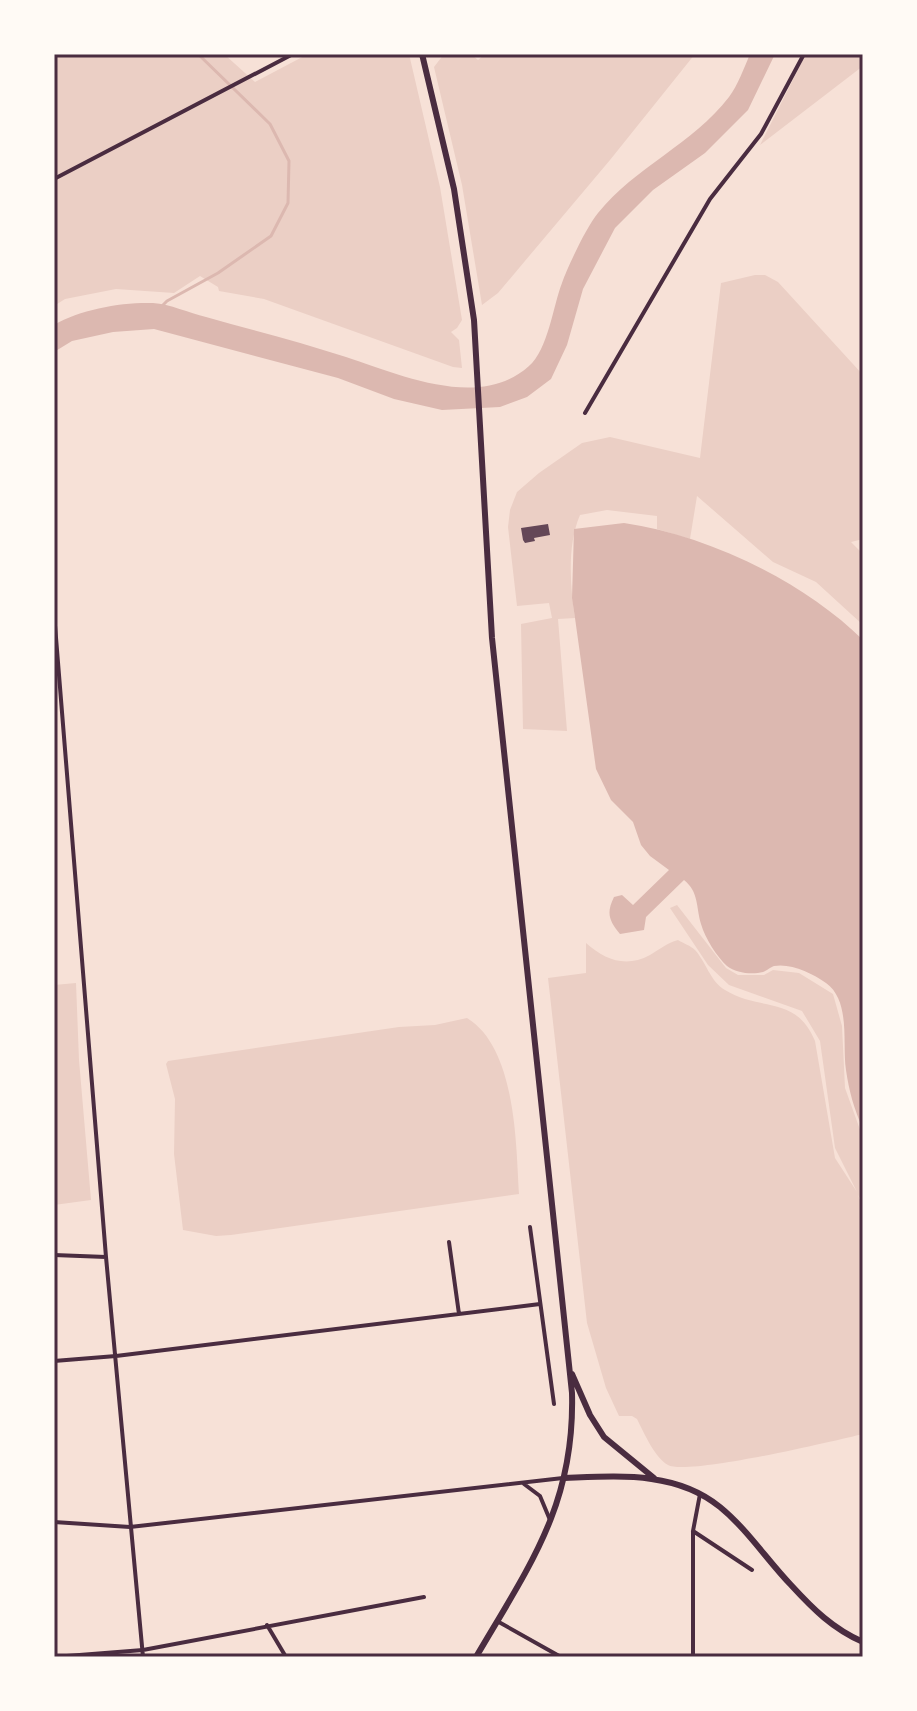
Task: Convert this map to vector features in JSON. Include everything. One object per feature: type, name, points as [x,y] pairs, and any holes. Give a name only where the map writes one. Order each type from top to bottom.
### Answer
[{"type":"street","points":[[54,179],[293,54]]},
{"type":"street","points":[[422,54],[454,189],[474,327],[492,638],[569,1366],[572,1441],[565,1478],[551,1521],[536,1554],[476,1657]]},
{"type":"street","points":[[585,413],[710,199],[761,134],[804,54]]},
{"type":"street","points":[[54,613],[106,1257],[143,1657]]},
{"type":"street","points":[[530,1227],[554,1404]]},
{"type":"street","points":[[449,1242],[459,1314]]},
{"type":"street","points":[[54,1255],[106,1257]]},
{"type":"street","points":[[54,1361],[540,1304]]},
{"type":"street","points":[[569,1366],[590,1415],[604,1437],[654,1478]]},
{"type":"street","points":[[54,1522],[130,1527],[565,1478],[654,1478],[700,1494],[719,1507],[834,1628],[863,1642]]},
{"type":"street","points":[[522,1483],[540,1496],[551,1521]]},
{"type":"street","points":[[693,1657],[693,1531],[700,1494]]},
{"type":"street","points":[[693,1531],[752,1570]]},
{"type":"street","points":[[54,1657],[143,1650],[424,1597]]},
{"type":"street","points":[[497,1621],[561,1657]]},
{"type":"street","points":[[267,1625],[286,1657]]},
{"type":"shaded area","points":[[54,54],[224,54],[255,82],[308,54],[409,54],[440,187],[462,320],[451,332],[459,340],[462,368],[264,299],[219,291],[218,287],[200,276],[174,293],[116,289],[65,299],[54,306]]},
{"type":"shaded area","points":[[444,54],[471,54],[478,60],[485,54],[695,54],[498,293],[482,305],[462,185],[434,67]]},
{"type":"shaded area","points":[[750,54],[775,54],[748,110],[705,153],[653,190],[615,228],[583,289],[567,345],[551,379],[527,397],[500,407],[442,410],[394,399],[338,378],[154,329],[113,332],[72,341],[54,352],[54,325],[65,319],[102,308],[153,303],[439,385],[487,386],[509,379],[529,366],[541,350],[565,276],[583,236],[598,213],[629,182],[715,114],[732,92]]},
{"type":"shaded area","points":[[806,54],[863,54],[863,66],[760,145]]},
{"type":"shaded area","points":[[765,275],[778,282],[863,375],[863,539],[851,542],[863,554],[863,625],[816,582],[773,562],[697,496],[690,539],[657,529],[657,516],[607,510],[580,515],[571,552],[575,618],[558,619],[567,731],[523,729],[521,624],[552,618],[549,603],[517,606],[508,527],[517,492],[582,443],[610,437],[700,458],[721,283]]},
{"type":"shaded area","points":[[624,523],[688,538],[752,564],[812,599],[863,640],[863,1129],[847,1078],[842,1011],[834,991],[826,983],[794,967],[774,966],[754,973],[739,972],[727,966],[705,935],[695,895],[684,880],[646,917],[644,930],[620,934],[611,921],[609,912],[614,897],[622,895],[633,905],[669,870],[641,845],[633,822],[611,800],[596,769],[572,598],[574,529]]},
{"type":"shaded area","points":[[677,905],[726,968],[738,975],[764,975],[773,970],[799,973],[833,994],[842,1026],[845,1088],[863,1138],[863,1203],[858,1195],[863,1208],[863,1434],[762,1456],[681,1467],[668,1465],[659,1457],[637,1419],[619,1416],[606,1388],[587,1323],[548,978],[586,973],[586,943],[608,958],[633,961],[678,940],[695,950],[725,990],[738,997],[788,1010],[807,1027],[815,1041],[835,1158],[857,1192],[835,1148],[820,1041],[802,1011],[729,985],[708,965],[670,908]]},
{"type":"shaded area","points":[[76,983],[91,1200],[54,1205],[54,985]]},
{"type":"shaded area","points":[[467,1018],[483,1032],[504,1073],[514,1124],[519,1194],[231,1235],[216,1236],[183,1230],[174,1154],[175,1099],[166,1064],[168,1061]]},
{"type":"building","points":[[548,524],[550,535],[525,543],[521,528]]},
{"type":"waterway","points":[[161,307],[271,236],[288,203],[289,161],[270,124],[198,54]]}]
